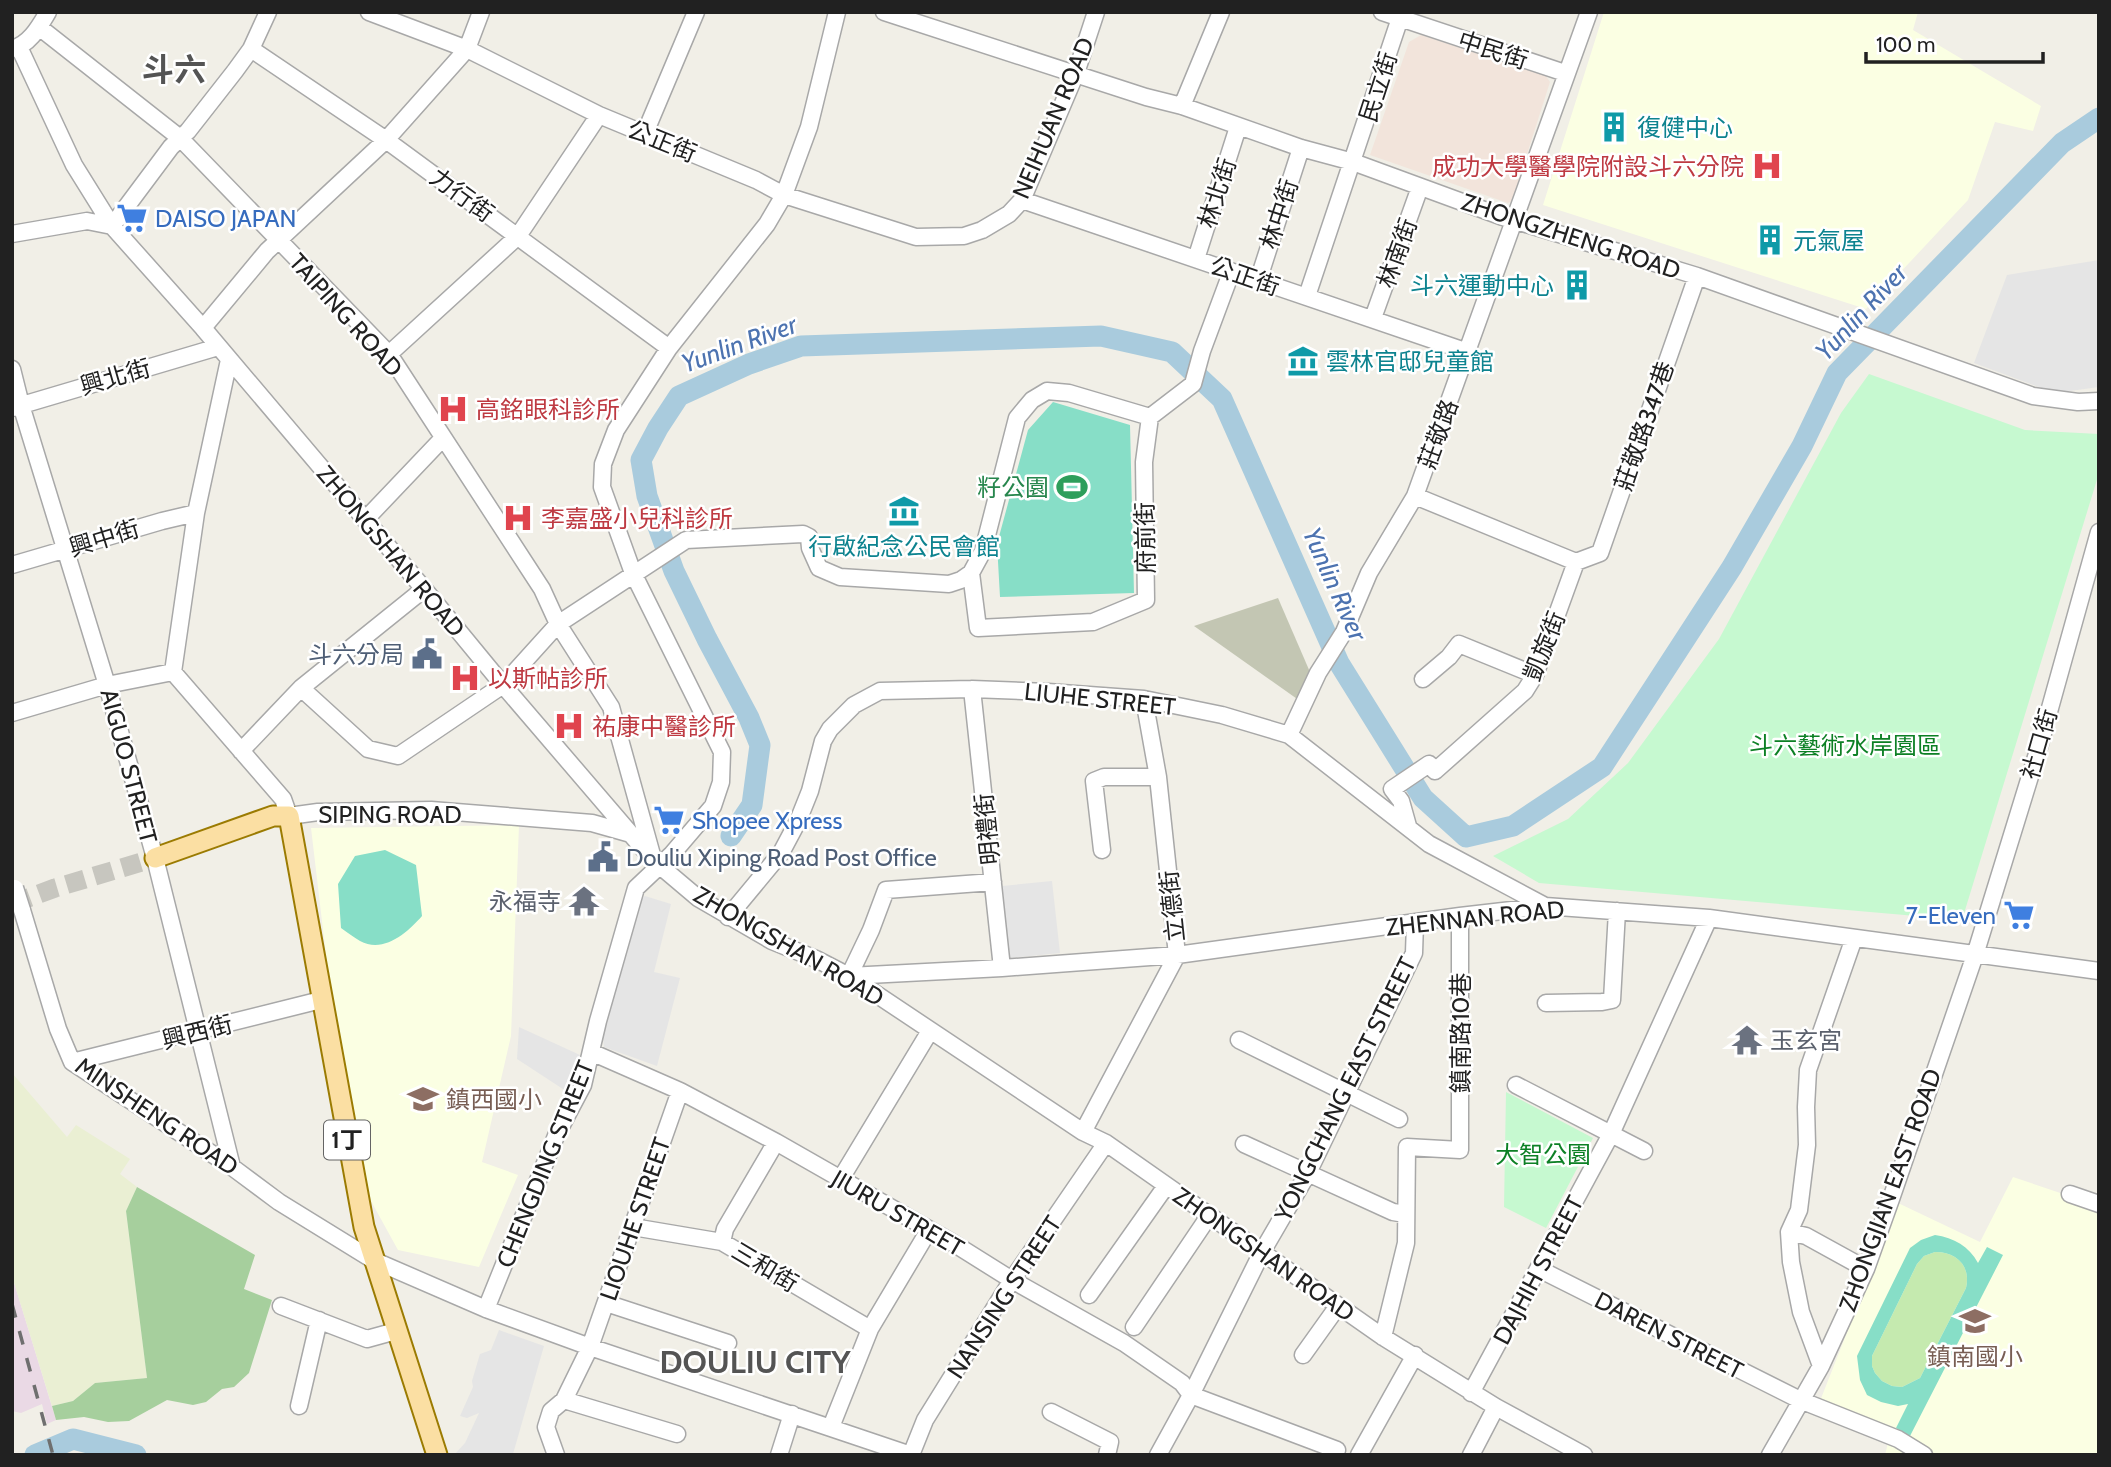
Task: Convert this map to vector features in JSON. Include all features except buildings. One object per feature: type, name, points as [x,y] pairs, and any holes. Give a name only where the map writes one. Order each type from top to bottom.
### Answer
[{"type":"main road","name":"SIPING ROAD","points":[[155,858],[273,816],[289,816]]},
{"type":"main road","name":"1丁","points":[[289,816],[361,1213],[373,1260],[437,1455]]},
{"type":"street","points":[[15,48],[31,37],[48,12]]},
{"type":"street","points":[[12,234],[87,221],[111,226],[235,71],[251,49],[268,12]]},
{"type":"street","name":"公正街","points":[[369,12],[467,49],[599,115],[756,180],[783,195],[916,237],[964,236]]},
{"type":"street","points":[[203,328],[277,241],[386,140],[467,49],[481,12]]},
{"type":"street","points":[[645,133],[696,12]]},
{"type":"street","name":"CHENGDING STREET","points":[[486,1309],[556,1136],[583,1085],[636,888],[656,862],[713,806],[721,782],[722,752],[634,573],[602,487],[604,464],[616,430],[669,348],[767,224],[783,195],[809,127],[837,12]]},
{"type":"street","name":"ZHONGZHENG ROAD","points":[[884,12],[1182,106],[1301,148],[1353,162],[1516,221],[1697,276],[2033,396],[2077,402],[2099,401]]},
{"type":"street","name":"NEIHUAN ROAD","points":[[964,236],[982,230],[1009,214],[1022,200],[1076,73],[1096,12]]},
{"type":"street","points":[[1182,106],[1221,12]]},
{"type":"street","name":"中民街","points":[[1382,12],[1401,16],[1565,73]]},
{"type":"street","name":"莊敬路","points":[[1289,736],[1318,673],[1340,638],[1369,573],[1415,496],[1589,12]]},
{"type":"street","name":"民立街","points":[[1307,296],[1401,16]]},
{"type":"street","name":"TAIPING ROAD","points":[[39,27],[180,138],[388,354],[542,589],[558,624],[611,708],[656,862]]},
{"type":"street","name":"ZHONGSHAN ROAD","points":[[15,48],[74,165],[111,226],[203,328],[503,685],[656,862],[698,898],[728,917],[849,976],[1083,1132],[1106,1143],[1383,1337],[1471,1393],[1584,1455]]},
{"type":"street","name":"力行街","points":[[251,49],[386,140],[669,348]]},
{"type":"street","points":[[388,354],[518,236],[599,115]]},
{"type":"street","name":"林北街","points":[[1196,259],[1238,127]]},
{"type":"street","name":"林中街","points":[[1258,281],[1301,148]]},
{"type":"street","name":"林南街","points":[[1373,318],[1420,187]]},
{"type":"street","name":"公正街","points":[[1022,200],[1468,352]]},
{"type":"street","points":[[301,688],[368,749],[398,756],[503,685],[558,624],[686,540],[803,534],[809,537],[812,555],[820,568],[840,577],[948,584],[961,580],[971,573],[983,551],[1017,418],[1032,400],[1047,391],[1069,393],[1150,417],[1193,384],[1231,273]]},
{"type":"street","name":"莊敬路347巷","points":[[1576,562],[1600,553],[1697,276]]},
{"type":"street","name":"興北街","points":[[17,406],[218,347]]},
{"type":"street","points":[[229,360],[196,513],[173,672],[283,799],[289,816]]},
{"type":"street","name":"AIGUO STREET","points":[[12,369],[17,406],[67,550],[155,858],[232,1167]]},
{"type":"street","name":"府前街","points":[[971,573],[978,628],[1093,622],[1146,600],[1144,462],[1150,417]]},
{"type":"street","points":[[365,520],[443,438]]},
{"type":"street","points":[[1415,496],[1576,562]]},
{"type":"street","name":"興中街","points":[[12,565],[162,520],[196,513]]},
{"type":"street","name":"社口街","points":[[1975,955],[2040,744],[2099,532]]},
{"type":"street","name":"凱旋街","points":[[1408,826],[1401,802],[1392,789],[1396,789],[1429,764],[1435,771],[1525,691],[1535,675],[1576,562]]},
{"type":"street","points":[[241,751],[301,688],[425,589]]},
{"type":"street","points":[[1423,679],[1449,657],[1459,644],[1535,675]]},
{"type":"street","points":[[12,713],[107,685],[173,672]]},
{"type":"street","name":"LIUHE STREET","points":[[728,917],[781,853],[810,791],[823,741],[830,729],[854,705],[880,691],[972,689],[1144,699],[1222,715],[1289,736],[1429,844],[1545,906]]},
{"type":"street","name":"明禮街","points":[[972,689],[1002,968]]},
{"type":"street","name":"立德街","points":[[1083,1132],[1177,955],[1158,777],[1144,699]]},
{"type":"street","points":[[1102,850],[1094,781],[1104,777],[1158,777]]},
{"type":"street","name":"SIPING ROAD","points":[[289,816],[318,812],[431,810],[592,823],[631,834]]},
{"type":"street","points":[[849,976],[886,890],[993,882]]},
{"type":"street","name":"MINSHENG ROAD","points":[[13,884],[58,1029],[72,1062],[232,1167],[279,1202],[373,1260],[486,1309],[590,1347],[911,1455]]},
{"type":"street","name":"ZHENNAN ROAD","points":[[849,976],[1177,955],[1545,906],[1709,918],[2099,971]]},
{"type":"street","points":[[1546,1003],[1612,1000],[1618,911]]},
{"type":"street","name":"鎮南路10巷","points":[[1405,1214],[1407,1147],[1460,1150],[1461,916]]},
{"type":"street","name":"DAJHIH STREET","points":[[1471,1393],[1611,1134],[1709,918]]},
{"type":"street","name":"YONGCHANG EAST STREET","points":[[1158,1455],[1262,1252],[1308,1173],[1414,953],[1415,923]]},
{"type":"street","points":[[1821,1366],[1801,1312],[1791,1262],[1789,1232],[1799,1210],[1807,1145],[1808,1070],[1854,938]]},
{"type":"street","name":"ZHONGJIAN EAST ROAD","points":[[1770,1455],[1821,1366],[1866,1269],[1975,955]]},
{"type":"street","name":"興西街","points":[[72,1062],[321,1000]]},
{"type":"street","points":[[840,1180],[930,1031]]},
{"type":"street","points":[[1239,1040],[1399,1119]]},
{"type":"street","name":"JIURU STREET","points":[[591,1052],[680,1091],[776,1142],[1124,1343],[1182,1383],[1191,1395]]},
{"type":"street","points":[[1516,1085],[1644,1151]]},
{"type":"street","name":"LIOUHE STREET","points":[[556,1455],[547,1427],[551,1411],[564,1400],[590,1347],[680,1091]]},
{"type":"street","name":"三和街","points":[[776,1142],[725,1229],[722,1242],[870,1329]]},
{"type":"street","name":"NANSING STREET","points":[[911,1455],[925,1420],[1012,1280],[1106,1143]]},
{"type":"street","points":[[1244,1143],[1393,1212],[1405,1214],[1406,1243],[1383,1337]]},
{"type":"street","points":[[1089,1295],[1166,1186]]},
{"type":"street","points":[[2070,1194],[2099,1204]]},
{"type":"street","points":[[1134,1327],[1209,1216]]},
{"type":"street","points":[[633,1227],[722,1242]]},
{"type":"street","points":[[831,1427],[870,1329],[929,1230]]},
{"type":"street","points":[[1789,1232],[1806,1236],[1866,1269]]},
{"type":"street","name":"DAREN STREET","points":[[1539,1269],[1800,1400],[1898,1439],[1924,1455]]},
{"type":"street","points":[[606,1303],[728,1343]]},
{"type":"street","points":[[281,1306],[367,1339],[396,1331]]},
{"type":"street","points":[[1303,1355],[1338,1306]]},
{"type":"street","points":[[299,1406],[319,1320]]},
{"type":"street","points":[[1191,1395],[1336,1452],[1357,1455],[1415,1355]]},
{"type":"street","points":[[564,1400],[677,1434]]},
{"type":"street","points":[[1471,1455],[1496,1407]]},
{"type":"street","points":[[1051,1412],[1110,1442],[1107,1455]]},
{"type":"street","points":[[779,1455],[792,1414]]},
{"type":"shaded area","name":"成功大學醫學院附設斗六分院","points":[[1604,12],[1918,12],[1913,30],[2041,106],[2033,131],[1995,122],[1968,200],[1866,309],[1543,205]]},
{"type":"shaded area","points":[[1421,35],[1546,76],[1550,82],[1512,201],[1508,203],[1370,155],[1409,42]]},
{"type":"shaded area","points":[[2099,260],[2099,387],[2055,393],[1974,363],[2007,275]]},
{"type":"shaded area","points":[[1278,598],[1313,679],[1300,701],[1194,626]]},
{"type":"shaded area","name":"鎮西國小","points":[[519,825],[511,1036],[482,1162],[518,1175],[479,1267],[398,1250],[371,1201],[335,1031],[311,828]]},
{"type":"shaded area","points":[[1052,881],[1060,953],[1010,958],[1002,886]]},
{"type":"shaded area","points":[[645,896],[671,904],[654,972],[680,978],[657,1066],[604,1047],[601,1022],[633,905]]},
{"type":"shaded area","points":[[519,1027],[580,1055],[566,1091],[517,1059]]},
{"type":"shaded area","points":[[12,1073],[67,1137],[76,1125],[130,1159],[120,1174],[137,1187],[126,1211],[147,1378],[95,1383],[73,1401],[52,1406],[12,1276]]},
{"type":"shaded area","name":"鎮南國小","points":[[2013,1177],[2099,1206],[2099,1455],[1885,1455],[1891,1431],[1820,1401],[1898,1203],[1980,1242]]},
{"type":"shaded area","points":[[12,1276],[56,1420],[47,1424],[42,1404],[21,1413],[12,1411]]},
{"type":"shaded area","points":[[499,1330],[544,1346],[513,1454],[454,1455],[465,1443],[479,1413],[467,1418],[460,1416],[473,1387],[472,1381],[480,1354],[491,1350]]},
{"type":"green space","name":"斗六藝術水岸園區","points":[[1869,374],[2025,430],[2099,434],[2099,473],[1962,920],[1539,883],[1493,856],[1568,819],[1628,763],[1719,639],[1841,413]]},
{"type":"green space","name":"籽公園","points":[[1053,402],[1130,425],[1134,593],[1000,597],[997,544],[1028,430]]},
{"type":"green space","points":[[385,850],[416,865],[422,916],[395,939],[378,945],[369,944],[341,928],[338,884],[355,856]]},
{"type":"green space","name":"大智公園","points":[[1506,1092],[1593,1138],[1546,1228],[1504,1207]]},
{"type":"green space","points":[[137,1187],[255,1255],[244,1289],[272,1300],[249,1373],[234,1387],[222,1389],[206,1402],[193,1405],[167,1400],[129,1421],[108,1422],[84,1417],[56,1420],[52,1406],[73,1401],[95,1383],[147,1378],[126,1211]]},
{"type":"green space","points":[[1935,1235],[1948,1238],[1965,1247],[1978,1263],[1987,1247],[2003,1255],[1910,1436],[1896,1428],[1908,1404],[1898,1406],[1867,1395],[1860,1380],[1857,1356],[1910,1248]],"holes":[[[1935,1252],[1961,1262],[1966,1273],[1966,1288],[1920,1378],[1902,1387],[1892,1386],[1882,1381],[1875,1373],[1872,1356],[1917,1264],[1924,1256]]]},
{"type":"green space","points":[[1935,1252],[1950,1255],[1961,1262],[1966,1273],[1966,1288],[1920,1378],[1902,1387],[1892,1386],[1882,1381],[1875,1373],[1872,1356],[1917,1264],[1924,1256]]},
{"type":"waterway","name":"Yunlin River","points":[[731,836],[752,805],[760,745],[749,718],[674,571],[647,496],[641,460],[679,396],[749,364],[801,346],[1101,336],[1172,352],[1222,399],[1339,663],[1423,798],[1466,837],[1513,826],[1602,767],[1732,567],[1802,446],[1837,373],[2062,143],[2099,118]]},
{"type":"waterway","name":"Yunlin River","points":[[35,1455],[73,1439],[136,1455]]},
{"type":"tunnel","points":[[12,904],[155,858]]},
{"type":"railway","points":[[12,1304],[53,1455]]},
{"type":"place","name":"復健中心","points":[[1614,127]]},
{"type":"place","name":"成功大學醫學院附設斗六分院","points":[[1767,166]]},
{"type":"place","name":"DAISO JAPAN","points":[[132,218]]},
{"type":"place","name":"元氣屋","points":[[1770,240]]},
{"type":"place","name":"斗六運動中心","points":[[1577,285]]},
{"type":"place","name":"雲林官邸兒童館","points":[[1303,361]]},
{"type":"place","name":"高銘眼科診所","points":[[453,409]]},
{"type":"place","name":"籽公園","points":[[1072,487]]},
{"type":"place","name":"行啟紀念公民會館","points":[[904,511]]},
{"type":"place","name":"李嘉盛小兒科診所","points":[[518,518]]},
{"type":"place","name":"斗六分局","points":[[427,654]]},
{"type":"place","name":"以斯帖診所","points":[[465,678]]},
{"type":"place","name":"祐康中醫診所","points":[[569,726]]},
{"type":"place","name":"Shopee Xpress","points":[[669,820]]},
{"type":"place","name":"Douliu Xiping Road Post Office","points":[[603,857]]},
{"type":"place","name":"永福寺","points":[[584,901]]},
{"type":"place","name":"7-Eleven","points":[[2019,915]]},
{"type":"place","name":"玉玄宮","points":[[1747,1040]]},
{"type":"place","name":"鎮西國小","points":[[423,1099]]},
{"type":"place","name":"鎮南國小","points":[[1975,1321]]},
{"type":"district","name":"斗六","points":[[174,69]]},
{"type":"district","name":"DOULIU CITY","points":[[755,1361]]}]
